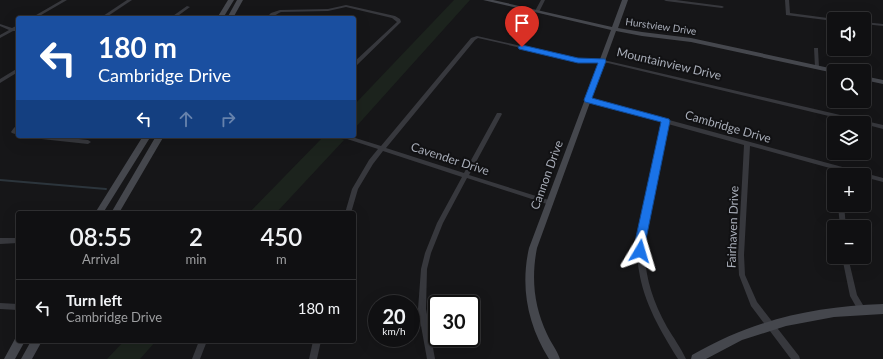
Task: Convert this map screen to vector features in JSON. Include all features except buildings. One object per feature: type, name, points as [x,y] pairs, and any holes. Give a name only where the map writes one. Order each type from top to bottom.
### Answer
[{"type":"street","points":[[36,16],[64,0]]},
{"type":"street","points":[[105,16],[130,0]]},
{"type":"street","points":[[221,16],[231,0]]},
{"type":"street","points":[[231,16],[240,0]]},
{"type":"street","name":"Hurstview Drive","points":[[486,0],[615,29],[642,34],[685,38],[827,69]]},
{"type":"street","points":[[537,12],[542,0]]},
{"type":"street","name":"Cannon Drive","points":[[555,359],[547,347],[535,318],[530,295],[529,275],[533,248],[625,0]]},
{"type":"street","points":[[666,0],[722,7]]},
{"type":"street","points":[[788,0],[788,14],[827,19]]},
{"type":"street","points":[[270,16],[280,12],[328,10],[346,6],[396,18],[399,22],[356,60]]},
{"type":"street","points":[[175,16],[188,7]]},
{"type":"street","points":[[871,24],[883,25]]},
{"type":"street","points":[[0,25],[15,30]]},
{"type":"street","points":[[0,37],[15,30]]},
{"type":"street","name":"Mountainview Drive","points":[[349,211],[360,179],[382,149],[473,39],[477,37],[578,60],[602,61],[883,127]]},
{"type":"street","points":[[816,49],[817,67]]},
{"type":"street","points":[[0,81],[16,71]]},
{"type":"street","points":[[871,79],[883,82]]},
{"type":"street","name":"Cambridge Drive","points":[[588,100],[747,144],[827,169]]},
{"type":"street","points":[[431,359],[422,309],[424,269],[432,239],[499,114]]},
{"type":"street","points":[[666,121],[641,237],[640,251],[645,283],[650,301],[659,320],[682,359]]},
{"type":"street","points":[[51,138],[88,142]]},
{"type":"street","points":[[100,211],[146,138]]},
{"type":"street","points":[[115,211],[159,138]]},
{"type":"street","name":"Cavender Drive","points":[[349,138],[550,203]]},
{"type":"street","name":"Fairhaven Drive","points":[[747,144],[741,255],[742,275],[754,304],[796,359]]},
{"type":"street","name":"Cambridge Drive","points":[[871,177],[883,180]]},
{"type":"street","points":[[0,241],[16,241]]},
{"type":"street","points":[[847,264],[854,296],[862,310]]},
{"type":"street","points":[[0,306],[16,307]]},
{"type":"street","points":[[696,359],[732,339],[750,331],[771,325],[806,316],[862,310],[883,310]]},
{"type":"street","points":[[9,359],[19,343]]},
{"type":"street","points":[[26,359],[36,343]]},
{"type":"street","points":[[196,359],[202,343]]},
{"type":"street","points":[[313,359],[317,343]]},
{"type":"shaded area","points":[[454,0],[470,0],[356,127],[356,103]]},
{"type":"shaded area","points":[[322,138],[338,138],[344,140],[278,211],[251,211]]},
{"type":"shaded area","points":[[122,343],[154,343],[140,359],[107,359]]},
{"type":"waterway","points":[[0,180],[106,189]]},
{"type":"route","points":[[522,47],[564,58],[602,61],[588,100],[666,121],[641,237],[640,251]]}]
